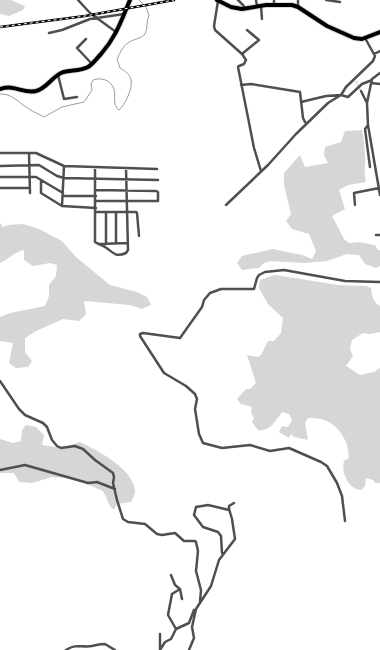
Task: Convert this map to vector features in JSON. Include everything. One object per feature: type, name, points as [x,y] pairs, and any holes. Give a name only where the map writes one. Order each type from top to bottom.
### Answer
[{"type":"highway","points":[[0,89],[10,87],[26,91],[37,91],[46,86],[58,75],[67,71],[82,69],[92,64],[105,50],[117,33],[130,0]]},
{"type":"highway","points":[[218,0],[231,7],[245,9],[259,7],[274,2],[298,7],[319,22],[354,38],[365,38],[380,32]]},
{"type":"street","points":[[78,0],[117,33]]},
{"type":"street","points":[[218,0],[214,26],[215,30],[242,54],[246,62],[238,66],[254,148],[261,171]]},
{"type":"street","points":[[238,0],[243,4],[245,9]]},
{"type":"street","points":[[256,0],[262,19]]},
{"type":"street","points":[[298,0],[298,7]]},
{"type":"street","points":[[326,0],[340,2]]},
{"type":"street","points":[[49,33],[62,30],[90,19],[124,14]]},
{"type":"street","points":[[242,54],[259,40],[247,30]]},
{"type":"street","points":[[226,205],[328,103],[341,95],[346,87],[355,80],[373,61],[374,54],[365,38]]},
{"type":"street","points":[[86,39],[77,48],[92,64]]},
{"type":"street","points":[[374,54],[380,51]]},
{"type":"street","points":[[380,73],[372,82],[367,103],[368,124],[380,195]]},
{"type":"street","points":[[58,75],[64,99],[77,97]]},
{"type":"street","points":[[300,102],[326,96],[341,95],[348,97],[362,84],[372,82],[380,84]]},
{"type":"street","points":[[241,84],[251,84],[300,92],[302,97],[300,102],[305,122]]},
{"type":"street","points":[[361,91],[367,103]]},
{"type":"street","points":[[368,124],[365,129],[370,167]]},
{"type":"street","points":[[0,153],[40,154],[64,166],[157,169]]},
{"type":"street","points":[[29,153],[30,193]]},
{"type":"street","points":[[0,166],[41,166],[57,176],[64,178],[158,180]]},
{"type":"street","points":[[62,206],[64,166]]},
{"type":"street","points":[[95,167],[95,242],[113,254],[120,255],[128,252],[126,168]]},
{"type":"street","points":[[0,177],[36,177],[63,194],[96,196]]},
{"type":"street","points":[[41,180],[41,193],[62,206],[96,208]]},
{"type":"street","points":[[0,188],[30,188]]},
{"type":"street","points":[[355,205],[354,193],[379,188]]},
{"type":"street","points":[[96,190],[157,191],[158,201],[96,201]]},
{"type":"street","points":[[96,212],[137,212],[139,236]]},
{"type":"street","points":[[106,212],[106,244]]},
{"type":"street","points":[[116,212],[116,243]]},
{"type":"street","points":[[100,244],[127,243]]},
{"type":"street","points":[[345,521],[342,496],[337,482],[327,466],[322,462],[289,448],[270,451],[250,446],[222,448],[203,444],[199,434],[195,409],[197,399],[195,394],[186,386],[164,373],[140,334],[143,333],[180,338],[210,293],[221,289],[254,289],[257,278],[265,272],[289,270],[345,281],[380,282]]},
{"type":"street","points":[[0,381],[19,409],[25,415],[43,423],[47,427],[52,440],[57,446],[61,448],[75,446],[83,449],[114,474],[113,483],[121,515],[126,520],[145,524],[157,534],[162,535],[175,533],[184,541],[196,542],[198,551],[196,571],[201,590],[200,602]]},
{"type":"street","points":[[0,470],[25,465],[38,470],[88,483],[97,482],[115,489]]},
{"type":"street","points":[[160,650],[165,642],[171,639],[176,629],[189,623],[193,612],[210,586],[222,554],[235,539],[229,510],[229,506],[234,503]]},
{"type":"street","points":[[222,554],[221,536],[218,532],[203,527],[194,515],[194,512],[196,507],[208,505],[229,510]]},
{"type":"street","points":[[171,575],[175,585],[180,589],[182,599]]},
{"type":"street","points":[[176,629],[168,615],[172,594],[180,589]]},
{"type":"street","points":[[189,650],[194,638],[192,627],[196,609]]},
{"type":"street","points":[[160,634],[160,650]]},
{"type":"street","points":[[66,650],[84,645],[91,647],[102,644],[107,644],[115,650]]},
{"type":"shaded area","points":[[0,0],[11,0],[25,6],[23,10],[9,16],[0,14]]},
{"type":"shaded area","points":[[362,130],[365,149],[366,182],[348,185],[339,190],[345,209],[332,216],[344,239],[349,243],[358,242],[375,245],[378,250],[380,250],[380,266],[376,268],[365,264],[359,255],[347,254],[327,261],[305,263],[271,261],[264,263],[259,268],[242,270],[237,263],[242,256],[273,249],[302,255],[312,259],[316,251],[309,234],[292,229],[286,221],[291,214],[284,185],[284,173],[300,155],[305,167],[328,163],[324,155],[325,147],[341,142],[345,131]]},
{"type":"shaded area","points":[[0,223],[3,227],[8,225],[23,224],[39,229],[62,241],[76,257],[110,285],[137,292],[147,297],[151,305],[142,309],[130,305],[84,301],[86,314],[79,321],[63,319],[36,331],[25,338],[25,352],[32,361],[28,367],[16,368],[9,363],[13,343],[0,341],[0,317],[10,313],[45,306],[49,296],[49,285],[56,276],[57,265],[50,263],[33,266],[24,260],[24,250],[17,252],[0,263]]},
{"type":"shaded area","points":[[275,275],[338,285],[366,286],[371,288],[373,298],[380,306],[380,332],[370,334],[363,333],[352,340],[350,349],[353,356],[346,366],[360,375],[374,372],[380,368],[380,483],[375,483],[373,480],[366,478],[365,486],[361,490],[352,487],[346,479],[343,465],[344,461],[349,458],[347,444],[343,436],[331,423],[321,419],[308,418],[305,423],[308,440],[294,437],[291,434],[289,438],[279,432],[282,426],[288,427],[292,420],[289,414],[282,412],[275,422],[269,427],[258,430],[252,422],[254,418],[251,413],[252,407],[241,404],[237,399],[246,389],[250,389],[256,383],[247,355],[258,357],[261,355],[268,341],[274,341],[281,333],[283,318],[268,304],[259,288],[260,280]]},
{"type":"shaded area","points":[[26,425],[36,427],[44,435],[42,445],[62,448],[80,442],[114,461],[128,475],[133,483],[135,492],[131,502],[117,504],[114,510],[110,506],[103,491],[82,482],[69,478],[52,477],[32,483],[19,482],[14,473],[0,473],[0,439],[13,443],[21,441],[22,430]]},
{"type":"waterway","points":[[0,94],[12,97],[44,117],[62,107],[84,102],[92,90],[91,84],[93,80],[102,79],[108,81],[113,86],[116,106],[119,110],[128,96],[131,87],[131,80],[130,76],[120,68],[117,59],[126,44],[145,34],[149,15],[146,7],[139,0]]},
{"type":"tunnel","points":[[356,81],[361,91]]},
{"type":"railway","points":[[0,27],[85,16],[174,0]]}]
